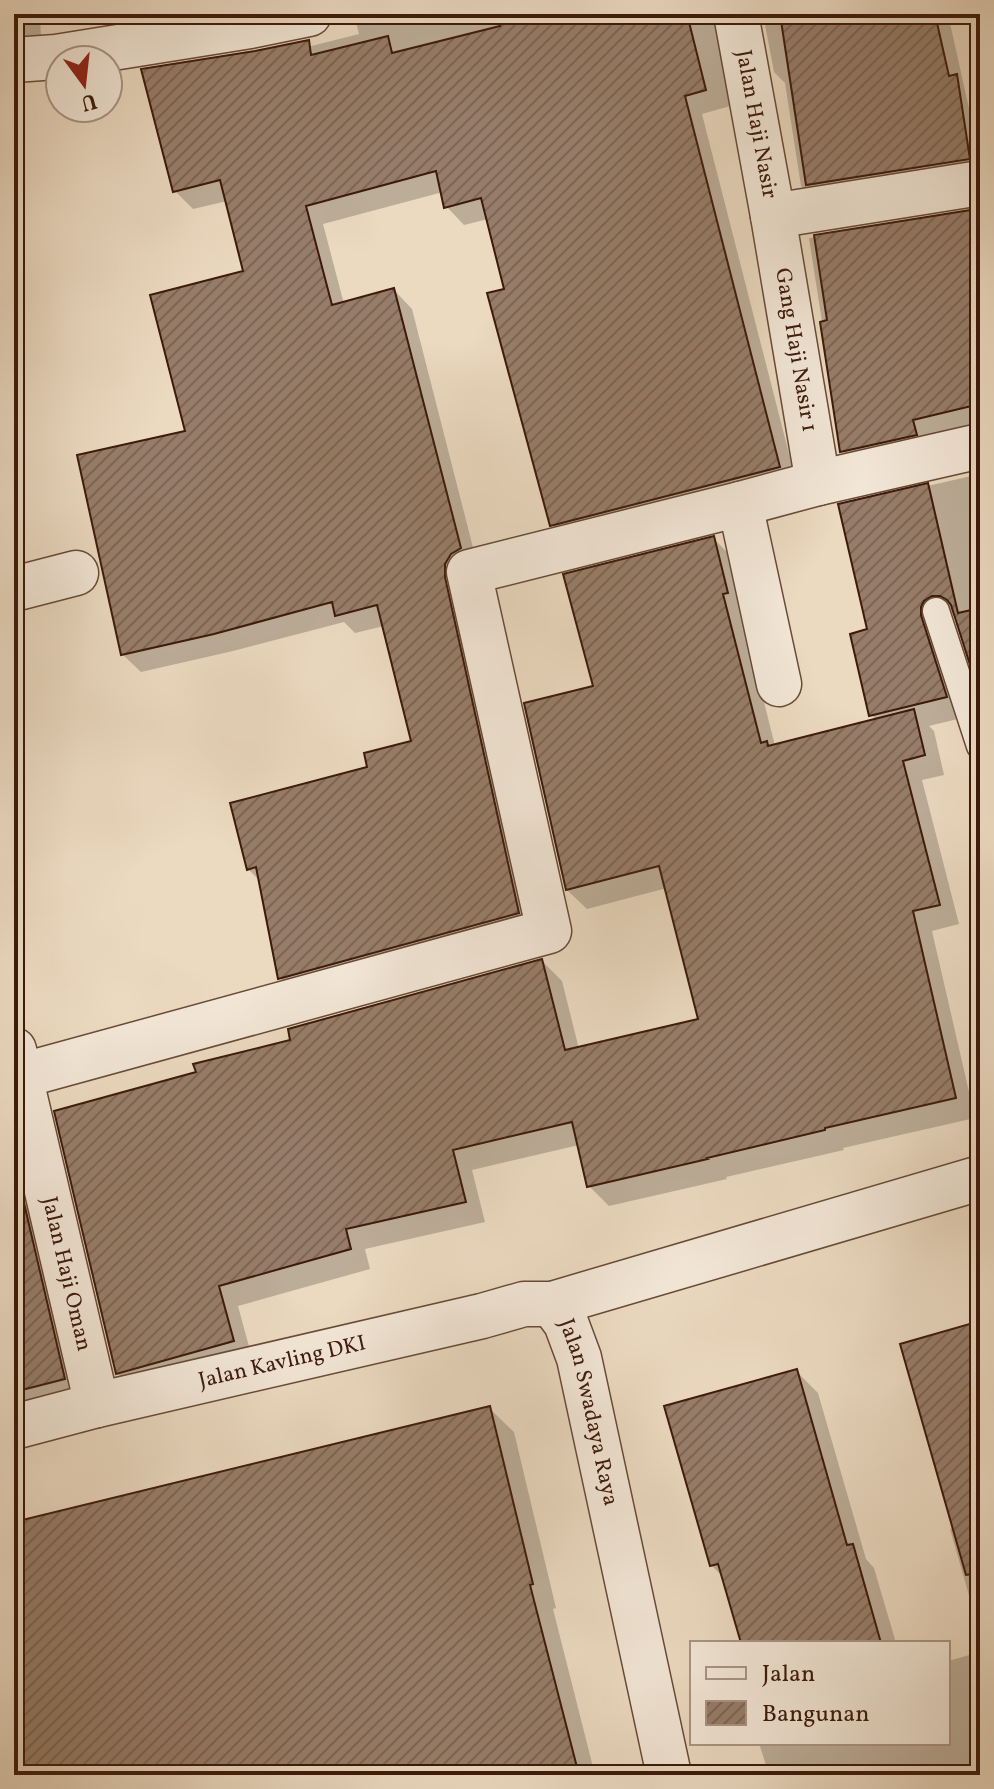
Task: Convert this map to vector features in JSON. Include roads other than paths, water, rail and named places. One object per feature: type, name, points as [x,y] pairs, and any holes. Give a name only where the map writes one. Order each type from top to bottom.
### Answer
[{"type":"street","points":[[14,60],[56,57],[309,14]]},
{"type":"street","name":"Jalan Haji Nasir","points":[[736,14],[773,216],[980,183]]},
{"type":"street","name":"Gang Haji Nasir 1","points":[[773,216],[818,483]]},
{"type":"street","points":[[17,1063],[549,931],[469,572],[818,483],[980,446]]},
{"type":"street","points":[[740,504],[779,684]]},
{"type":"street","points":[[14,589],[76,573]]},
{"type":"street","name":"Jalan Haji Oman","points":[[17,1063],[97,1405]]},
{"type":"street","name":"Jalan Swadaya Raya","points":[[669,1775],[579,1358],[566,1323],[552,1304],[980,1178]]},
{"type":"street","name":"Jalan Kavling DKI","points":[[14,1427],[524,1304],[552,1304]]},
{"type":"lane","points":[[936,611],[980,746]]}]
